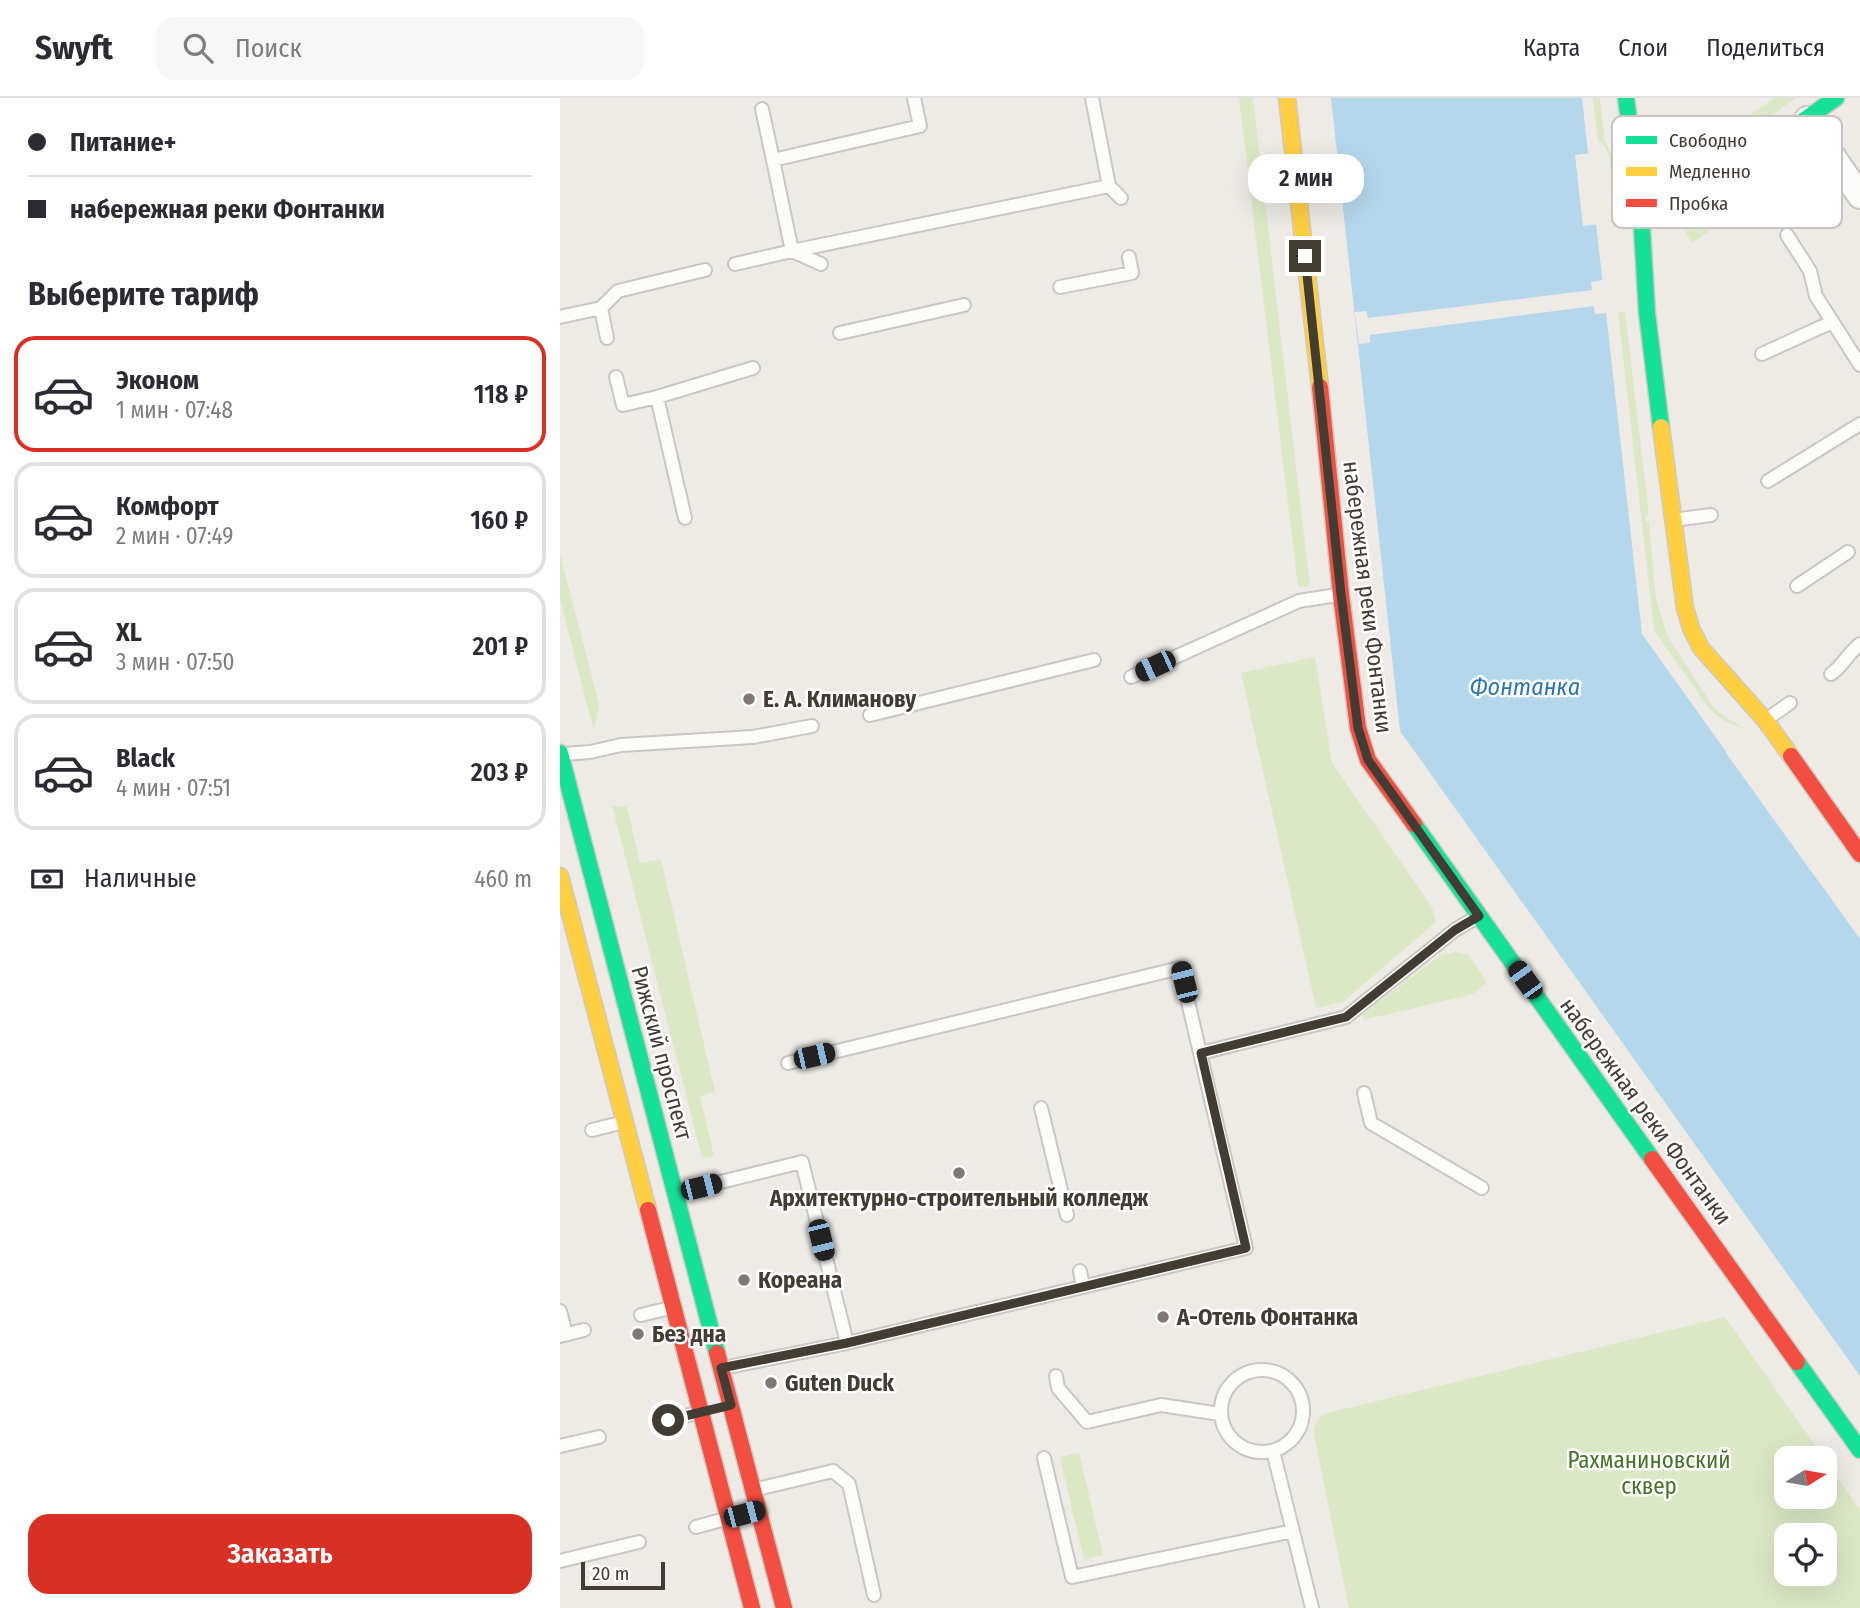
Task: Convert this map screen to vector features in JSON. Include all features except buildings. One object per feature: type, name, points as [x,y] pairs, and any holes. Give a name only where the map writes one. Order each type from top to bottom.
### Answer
[{"type":"street","name":"набережная реки Фонтанки","points":[[1287,98],[1315,334],[1341,594],[1358,728],[1368,760],[1860,1450]]},
{"type":"street","points":[[1626,98],[1628,116]]},
{"type":"street","points":[[1811,116],[1836,98]]},
{"type":"street","points":[[1842,170],[1860,196]]},
{"type":"street","points":[[1642,228],[1647,313],[1672,520],[1690,628],[1701,648],[1765,720],[1860,854]]},
{"type":"street","name":"Рижский проспект","points":[[560,753],[640,1117],[744,1514],[752,1608]]},
{"type":"street","name":"Рижский проспект","points":[[560,876],[640,1117],[744,1514],[784,1608]]},
{"type":"lane","points":[[773,160],[920,126],[914,98]]},
{"type":"lane","points":[[1092,98],[1110,186],[1121,198]]},
{"type":"lane","points":[[762,109],[792,251]]},
{"type":"lane","points":[[735,264],[1110,186]]},
{"type":"lane","points":[[1787,234],[1810,271],[1816,296],[1860,365]]},
{"type":"lane","points":[[792,251],[821,264]]},
{"type":"lane","points":[[1059,287],[1132,273],[1129,257]]},
{"type":"lane","points":[[560,317],[601,308],[618,291],[705,270]]},
{"type":"lane","points":[[839,333],[964,305]]},
{"type":"lane","points":[[601,308],[607,338]]},
{"type":"lane","points":[[1762,354],[1832,322]]},
{"type":"lane","points":[[617,377],[623,405],[753,368]]},
{"type":"lane","points":[[657,397],[685,518]]},
{"type":"lane","points":[[1768,481],[1860,424]]},
{"type":"lane","points":[[1672,520],[1711,515]]},
{"type":"lane","points":[[1797,586],[1848,552]]},
{"type":"lane","points":[[1131,677],[1299,601],[1341,594]]},
{"type":"lane","points":[[1831,674],[1838,669],[1850,651],[1860,644]]},
{"type":"lane","points":[[870,715],[1094,660]]},
{"type":"lane","points":[[1765,720],[1790,703]]},
{"type":"lane","points":[[560,753],[590,752],[621,745],[753,737],[812,726]]},
{"type":"lane","points":[[1201,1053],[1348,1023],[1455,930],[1479,916]]},
{"type":"lane","points":[[706,1372],[1041,1304],[1083,1287],[1246,1248],[1180,968],[788,1063]]},
{"type":"lane","points":[[1364,1093],[1371,1123],[1482,1188]]},
{"type":"lane","points":[[1041,1108],[1067,1215]]},
{"type":"lane","points":[[592,1130],[640,1117]]},
{"type":"lane","points":[[660,1196],[802,1162],[847,1343]]},
{"type":"lane","points":[[1080,1271],[1083,1287]]},
{"type":"lane","points":[[640,1315],[689,1303]]},
{"type":"lane","points":[[560,1311],[563,1335],[584,1330]]},
{"type":"lane","points":[[1254,1370],[1270,1371],[1302,1386],[1300,1426],[1290,1441],[1273,1451],[1255,1452],[1238,1445],[1226,1432],[1220,1414],[1222,1399],[1229,1386],[1240,1376],[1254,1370]]},
{"type":"lane","points":[[1056,1376],[1058,1388],[1087,1422],[1161,1405],[1220,1414]]},
{"type":"lane","points":[[668,1420],[716,1408]]},
{"type":"lane","points":[[560,1446],[599,1437]]},
{"type":"lane","points":[[1273,1451],[1312,1608]]},
{"type":"lane","points":[[1044,1458],[1072,1577],[1293,1531]]},
{"type":"lane","points":[[738,1493],[833,1471],[849,1484],[874,1595]]},
{"type":"lane","points":[[696,1527],[744,1514]]},
{"type":"lane","points":[[560,1561],[639,1542]]},
{"type":"green space","points":[[1239,98],[1253,98],[1310,586],[1298,587]]},
{"type":"green space","points":[[1593,98],[1600,98],[1605,142],[1611,154],[1612,178],[1609,155],[1603,143],[1598,142]]},
{"type":"green space","points":[[1774,98],[1796,98],[1771,116],[1749,116]]},
{"type":"green space","points":[[1691,228],[1714,228],[1692,243],[1685,232]]},
{"type":"green space","points":[[1625,311],[1649,515],[1645,516],[1646,522],[1649,522],[1656,598],[1667,635],[1712,705],[1747,730],[1725,721],[1710,710],[1654,630],[1618,312]]},
{"type":"green space","points":[[560,554],[599,704],[594,732],[560,600]]},
{"type":"green space","points":[[1315,657],[1332,763],[1432,907],[1436,922],[1343,1002],[1316,1008],[1241,673]]},
{"type":"green space","points":[[612,805],[627,807],[640,863],[661,859],[715,1092],[700,1096],[714,1156],[702,1158]]},
{"type":"green space","points":[[1455,952],[1469,955],[1487,982],[1473,994],[1364,1020],[1362,1015],[1439,956]]},
{"type":"green space","name":"Рахманиновский сквер","points":[[1725,1317],[1816,1446],[1774,1446],[1774,1509],[1837,1509],[1838,1479],[1860,1510],[1860,1608],[1349,1608],[1314,1427],[1323,1414]]},
{"type":"green space","points":[[1079,1453],[1103,1555],[1084,1560],[1060,1457]]},
{"type":"water","name":"Фонтанка","points":[[1331,98],[1582,98],[1642,634],[1860,939],[1860,1376],[1400,731]]},
{"type":"pier","points":[[1592,153],[1600,224],[1583,226],[1575,155]]},
{"type":"pier","points":[[1603,280],[1606,313],[1595,314],[1594,306],[1370,335],[1370,343],[1359,344],[1355,312],[1366,311],[1368,318],[1592,290],[1591,282]]},
{"type":"pier","points":[[1729,751],[1822,880],[1819,882],[1726,753]]},
{"type":"traffic: fast","points":[[1626,98],[1628,116]]},
{"type":"traffic: fast","points":[[1810,116],[1836,98]]},
{"type":"traffic: fast","points":[[1642,228],[1647,313],[1661,427]]},
{"type":"traffic: fast","points":[[560,753],[717,1353]]},
{"type":"traffic: fast","points":[[1414,824],[1652,1159]]},
{"type":"traffic: fast","points":[[1797,1362],[1860,1450]]},
{"type":"traffic: slow","points":[[1287,98],[1320,387]]},
{"type":"traffic: slow","points":[[1661,427],[1685,608],[1691,628],[1701,648],[1765,720],[1791,756]]},
{"type":"traffic: slow","points":[[560,876],[648,1210]]},
{"type":"traffic: jam","points":[[1320,387],[1341,595],[1358,728],[1368,760],[1414,824]]},
{"type":"traffic: jam","points":[[1791,756],[1860,854]]},
{"type":"traffic: jam","points":[[1652,1159],[1797,1362]]},
{"type":"traffic: jam","points":[[648,1210],[752,1608]]},
{"type":"traffic: jam","points":[[717,1353],[784,1608]]},
{"type":"place","name":"Е. А. Климанову","points":[[749,699]]},
{"type":"place","name":"Архитектурно-строительный колледж","points":[[959,1173]]},
{"type":"place","name":"Кореана","points":[[744,1280]]},
{"type":"place","name":"A-Отель Фонтанка","points":[[1163,1317]]},
{"type":"place","name":"Без дна","points":[[638,1334]]},
{"type":"place","name":"Guten Duck","points":[[771,1383]]},
{"type":"route","points":[[668,1420],[731,1405],[721,1368],[847,1343],[1246,1248],[1201,1053],[1346,1017],[1455,930],[1479,916],[1368,760],[1358,728],[1305,256]]}]
